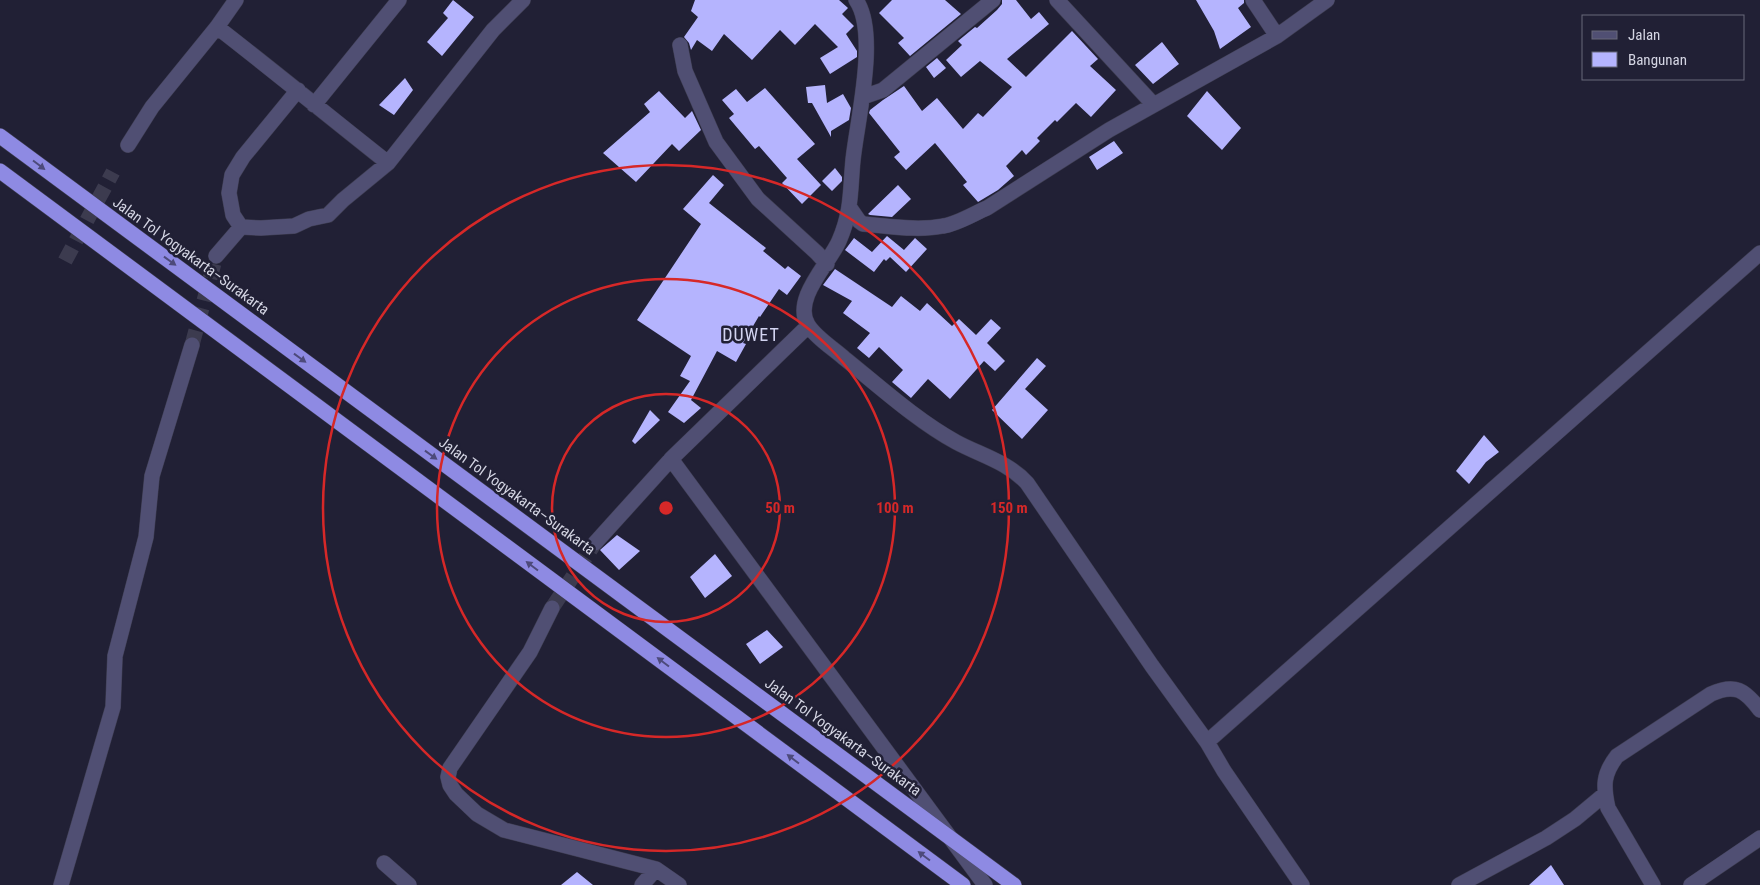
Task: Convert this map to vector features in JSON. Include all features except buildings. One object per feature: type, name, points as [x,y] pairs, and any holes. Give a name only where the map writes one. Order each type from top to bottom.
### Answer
[{"type":"highway","name":"Jalan Tol Yogyakarta–Surakarta","points":[[0,136],[1014,885]]},
{"type":"highway","points":[[0,171],[963,885]]},
{"type":"street","points":[[128,145],[152,107],[217,27],[236,0]]},
{"type":"street","points":[[314,105],[399,0]]},
{"type":"street","points":[[216,256],[241,228],[294,226],[309,219],[328,215],[343,200],[388,163],[493,30],[523,0]]},
{"type":"street","points":[[856,0],[865,21],[863,97],[853,161],[850,208],[838,242],[827,264],[813,282],[804,304],[804,315],[808,326],[902,405],[956,442],[989,457],[1021,477],[1027,483],[1152,666],[1207,742],[1235,787],[1302,885]]},
{"type":"street","points":[[863,97],[883,90],[993,0]]},
{"type":"street","points":[[1057,0],[1153,104]]},
{"type":"street","points":[[1253,0],[1278,36]]},
{"type":"street","points":[[850,208],[859,221],[864,224],[915,228],[944,226],[958,221],[987,208],[1153,104],[1278,36],[1327,0]]},
{"type":"street","points":[[217,27],[388,163]]},
{"type":"street","points":[[680,46],[685,71],[716,142],[758,199],[827,264]]},
{"type":"street","points":[[241,228],[233,215],[229,193],[232,175],[243,157],[298,90]]},
{"type":"street","points":[[838,242],[864,224]]},
{"type":"street","points":[[1207,742],[1760,254]]},
{"type":"street","points":[[595,543],[671,459],[808,326]]},
{"type":"street","points":[[62,885],[113,707],[115,656],[146,537],[152,476],[192,346]]},
{"type":"street","points":[[671,459],[984,885]]},
{"type":"street","points":[[552,608],[530,652],[450,768],[448,777],[450,785],[456,794],[477,814],[504,830],[656,868],[679,885]]},
{"type":"street","points":[[1653,885],[1608,808],[1605,794],[1605,778],[1608,766],[1616,756],[1711,694],[1723,689],[1733,688],[1742,692],[1760,710]]},
{"type":"street","points":[[1459,885],[1546,838],[1575,819],[1605,794]]},
{"type":"street","points":[[1691,885],[1760,838]]},
{"type":"street","points":[[384,863],[410,885]]},
{"type":"street","points":[[642,885],[656,868]]},
{"type":"tunnel","points":[[65,261],[113,172]]},
{"type":"tunnel","points":[[192,345],[216,256]]},
{"type":"tunnel","points":[[552,608],[595,543]]},
{"type":"district","name":"DUWET","points":[[751,335]]}]
